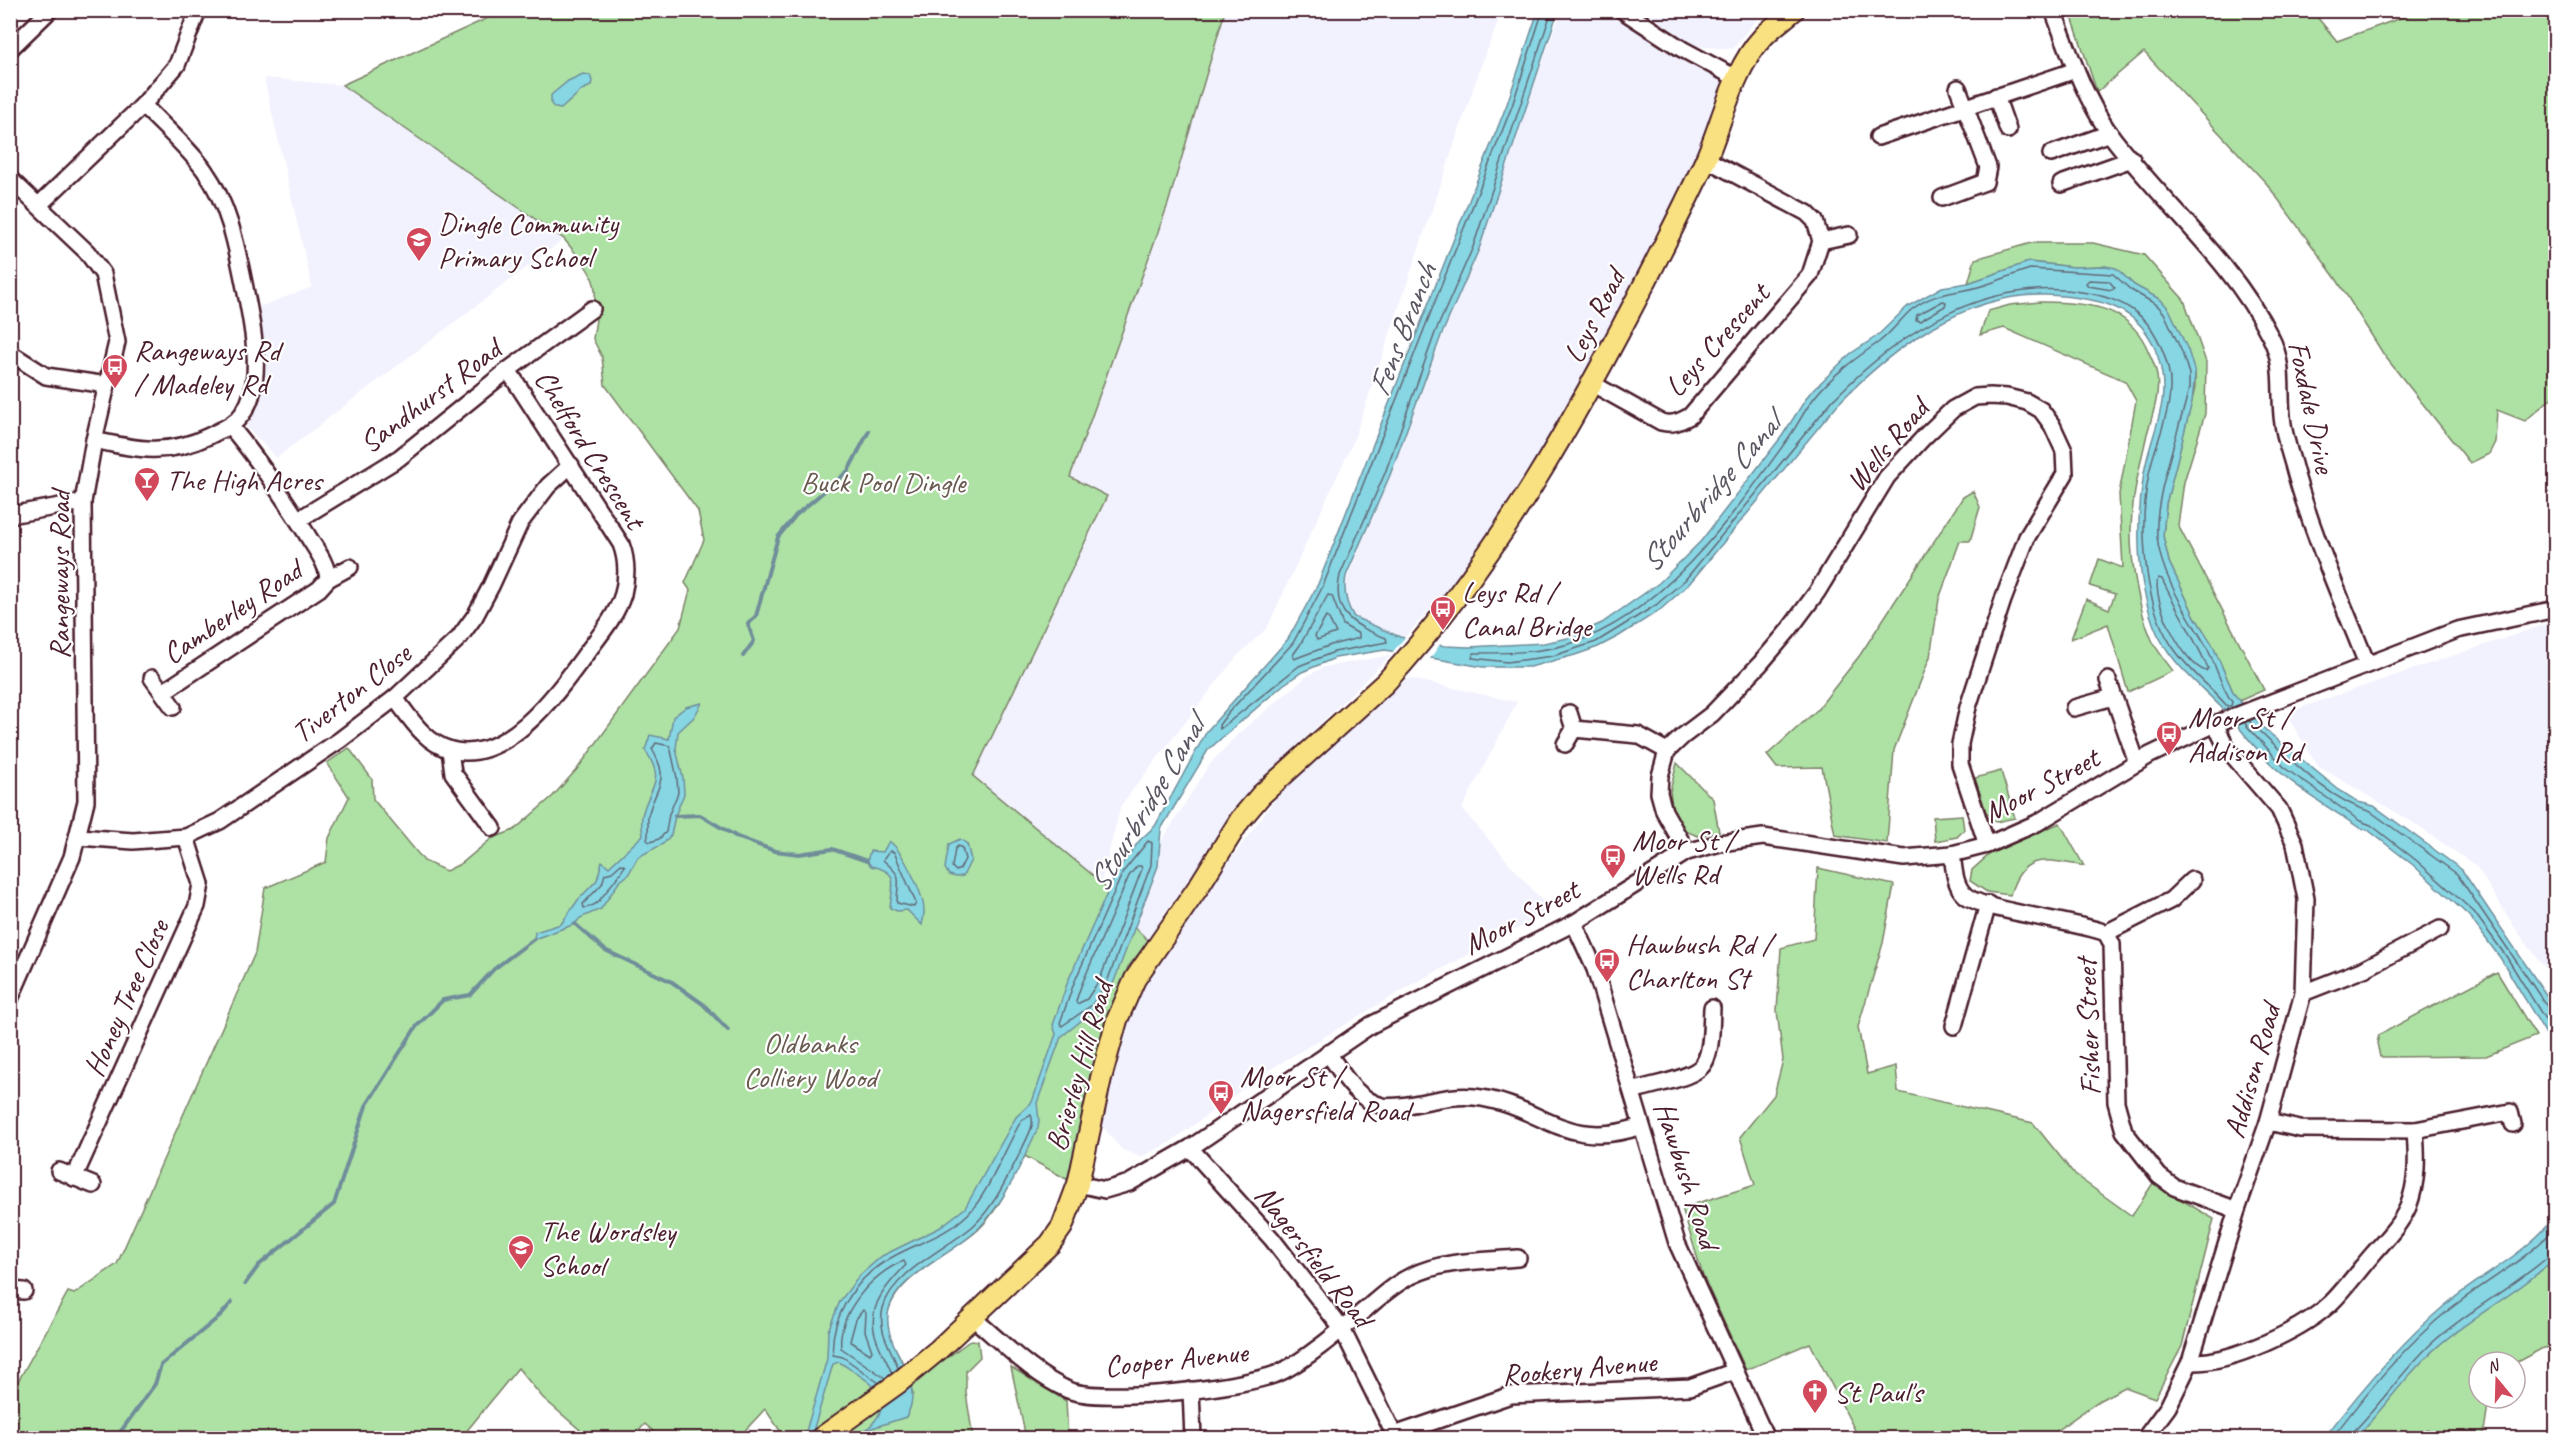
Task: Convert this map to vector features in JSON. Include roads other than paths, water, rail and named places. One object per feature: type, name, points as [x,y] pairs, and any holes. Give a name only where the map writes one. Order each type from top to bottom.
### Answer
[{"type":"main road","name":"Leys Road","points":[[1404,663],[1473,575],[1517,512],[1593,384],[1706,159],[1736,78],[1762,37],[1794,10]]},
{"type":"main road","name":"Brierley Hill Road","points":[[821,1438],[898,1383],[974,1318],[1050,1244],[1062,1227],[1078,1184],[1101,1078],[1117,1020],[1135,979],[1240,820],[1261,795],[1385,683],[1404,663]]},
{"type":"street","points":[[10,49],[50,10]]},
{"type":"street","points":[[39,205],[143,105],[177,65],[198,10]]},
{"type":"street","points":[[1622,10],[1682,49],[1736,78]]},
{"type":"street","name":"Foxdale Drive","points":[[2053,10],[2076,70],[2110,133],[2222,265],[2253,306],[2270,336],[2280,358],[2283,424],[2294,467],[2312,524],[2367,664]]},
{"type":"street","points":[[1878,136],[2076,70]]},
{"type":"street","points":[[1942,198],[1985,182],[1988,175],[1984,155],[1958,88]]},
{"type":"street","points":[[1996,96],[2008,130]]},
{"type":"street","points":[[94,440],[132,449],[190,446],[230,426],[239,418],[251,395],[255,357],[251,317],[233,231],[205,171],[143,105]]},
{"type":"street","points":[[2051,154],[2110,133]]},
{"type":"street","points":[[1706,159],[1807,213],[1815,221],[1821,241],[1849,235]]},
{"type":"street","points":[[2061,184],[2132,159]]},
{"type":"street","name":"Rangeways Road","points":[[10,179],[87,252],[103,274],[117,342],[94,440],[83,502],[86,801],[72,857],[10,999]]},
{"type":"street","name":"Leys Crescent","points":[[1593,384],[1660,422],[1671,425],[1690,416],[1810,275],[1821,241]]},
{"type":"street","name":"Sandhurst Road","points":[[298,520],[399,458],[508,370],[592,309]]},
{"type":"street","points":[[10,353],[46,376],[107,385]]},
{"type":"street","name":"Chelford Crescent","points":[[450,750],[472,750],[502,742],[535,717],[579,664],[617,609],[623,592],[626,571],[625,554],[571,465],[508,370]]},
{"type":"street","name":"Wells Road","points":[[1667,751],[1712,714],[1788,631],[1817,592],[1887,477],[1931,430],[1953,409],[1975,397],[2007,397],[2027,402],[2041,410],[2052,425],[2064,451],[2065,474],[2027,537],[2003,600],[1968,707],[1960,744],[1960,764],[1987,845]]},
{"type":"street","name":"Camberley Road","points":[[163,692],[319,589],[328,579],[328,571],[298,520],[257,457],[230,426]]},
{"type":"street","name":"Tiverton Close","points":[[78,837],[133,841],[186,837],[220,821],[292,773],[395,698],[465,630],[491,586],[520,523],[548,486],[571,465]]},
{"type":"street","points":[[10,515],[83,502]]},
{"type":"street","points":[[328,579],[351,567]]},
{"type":"street","name":"Moor Street","points":[[1078,1184],[1105,1190],[1129,1184],[1190,1148],[1371,1025],[1574,923],[1687,852],[1720,843],[1763,837],[1904,858],[1952,854],[1987,845],[2037,823],[2137,763],[2222,722],[2457,630],[2556,609]]},
{"type":"street","name":"Camberley Road","points":[[152,678],[173,707]]},
{"type":"street","points":[[2108,680],[2137,763]]},
{"type":"street","points":[[395,698],[416,727],[438,745],[450,750],[453,773],[494,821]]},
{"type":"street","points":[[2074,708],[2113,698]]},
{"type":"street","points":[[1565,744],[1574,729],[1569,713]]},
{"type":"street","name":"Addison Road","points":[[2145,1438],[2168,1407],[2190,1362],[2237,1210],[2268,1122],[2303,993],[2306,899],[2295,844],[2279,809],[2228,750],[2222,722]]},
{"type":"street","points":[[1574,729],[1638,735],[1667,751],[1660,776],[1659,793],[1664,811],[1687,852]]},
{"type":"street","name":"Honey Tree Close","points":[[74,1178],[197,906],[201,884],[186,837]]},
{"type":"street","name":"Fisher Street","points":[[1952,854],[1958,884],[1965,895],[1988,904],[2106,933],[2112,944],[2113,954],[2116,1102],[2124,1131],[2154,1170],[2174,1187],[2237,1210]]},
{"type":"street","points":[[2106,933],[2171,900],[2192,880]]},
{"type":"street","points":[[1954,1026],[1988,904]]},
{"type":"street","name":"Hawbush Road","points":[[1574,923],[1594,969],[1677,1243],[1766,1438]]},
{"type":"street","points":[[2303,993],[2364,969],[2440,929]]},
{"type":"street","points":[[1632,1091],[1688,1074],[1701,1067],[1707,1054],[1712,1008]]},
{"type":"street","points":[[1328,1053],[1349,1083],[1363,1096],[1382,1106],[1473,1096],[1506,1103],[1559,1128],[1581,1134],[1617,1135],[1641,1126]]},
{"type":"street","points":[[2268,1122],[2300,1129],[2415,1130],[2510,1112],[2513,1124]]},
{"type":"street","points":[[2190,1362],[2207,1363],[2266,1342],[2297,1328],[2331,1303],[2400,1223],[2408,1207],[2415,1185],[2417,1164],[2415,1130]]},
{"type":"street","name":"Nagersfield Road","points":[[1190,1148],[1272,1239],[1342,1329],[1395,1437]]},
{"type":"street","points":[[59,1171],[93,1185]]},
{"type":"street","name":"Cooper Avenue","points":[[974,1318],[1044,1378],[1070,1391],[1089,1395],[1114,1396],[1238,1385],[1283,1371],[1411,1275],[1443,1264],[1518,1258]]},
{"type":"street","name":"Rookery Avenue","points":[[1395,1437],[1511,1395],[1690,1387],[1735,1371]]},
{"type":"street","points":[[1191,1390],[1193,1438]]},
{"type":"water","points":[[1538,11],[1558,11],[1479,249],[1441,336],[1390,475],[1346,576],[1346,597],[1354,617],[1400,637],[1445,646],[1469,647],[1544,643],[1568,638],[1602,623],[1659,583],[1701,541],[1782,436],[1809,394],[1850,354],[1877,336],[1908,306],[1942,287],[1968,283],[2029,262],[2074,267],[2116,268],[2134,285],[2161,300],[2169,309],[2188,350],[2195,373],[2192,402],[2166,504],[2163,536],[2169,562],[2195,617],[2212,644],[2234,694],[2267,731],[2339,790],[2358,802],[2374,806],[2462,870],[2555,1008],[2555,1049],[2501,959],[2469,916],[2413,865],[2368,830],[2358,827],[2335,812],[2280,772],[2263,756],[2220,706],[2182,669],[2166,649],[2148,608],[2141,572],[2139,516],[2143,480],[2160,412],[2163,387],[2159,360],[2145,331],[2122,311],[2094,300],[2046,295],[2016,297],[1987,303],[1931,328],[1905,345],[1858,384],[1837,405],[1689,584],[1660,610],[1619,636],[1598,647],[1530,667],[1483,667],[1385,650],[1335,658],[1302,672],[1283,685],[1208,750],[1161,829],[1158,866],[1113,984],[1096,1009],[1061,1037],[1037,1103],[1038,1128],[1006,1193],[970,1237],[916,1274],[904,1285],[895,1296],[889,1309],[888,1323],[891,1336],[912,1389],[911,1403],[906,1417],[866,1430],[877,1418],[881,1408],[881,1399],[870,1383],[839,1362],[833,1364],[811,1438],[804,1438],[827,1359],[828,1331],[840,1301],[860,1275],[882,1256],[939,1228],[965,1208],[1016,1117],[1032,1102],[1056,1034],[1053,1025],[1068,981],[1118,869],[1140,840],[1155,826],[1207,731],[1288,639],[1318,584],[1507,104]]},
{"type":"water","points":[[583,74],[590,75],[591,86],[582,90],[561,109],[555,108],[551,104],[551,95],[568,81]]},
{"type":"water","points":[[702,703],[694,717],[678,732],[676,749],[683,778],[684,794],[675,816],[671,835],[663,844],[638,857],[628,875],[619,882],[601,909],[580,918],[575,924],[534,939],[535,932],[561,924],[578,900],[597,880],[602,861],[609,867],[643,835],[642,816],[656,777],[645,750],[650,735],[669,739],[673,717],[686,707]]},
{"type":"water","points":[[960,839],[967,844],[971,860],[963,876],[956,877],[949,875],[945,868],[949,844]]},
{"type":"water","points":[[889,841],[906,863],[920,894],[924,913],[922,925],[907,910],[897,911],[890,908],[893,880],[887,872],[871,866],[867,861],[870,851],[883,852]]},
{"type":"water","points":[[2555,1217],[2555,1258],[2527,1282],[2438,1346],[2355,1438],[2324,1438],[2411,1336],[2458,1295],[2530,1243]]},
{"type":"waterway","points":[[743,656],[754,641],[748,624],[756,616],[778,537],[796,515],[848,471],[869,431]]},
{"type":"waterway","points":[[675,816],[700,815],[737,837],[775,851],[799,854],[832,849],[867,861]]},
{"type":"waterway","points":[[575,924],[605,950],[672,982],[703,1004],[728,1030]]},
{"type":"waterway","points":[[245,1284],[259,1265],[334,1204],[366,1106],[416,1027],[443,1000],[470,995],[494,969],[534,939]]},
{"type":"waterway","points":[[116,1438],[155,1384],[161,1365],[220,1316],[232,1302]]},
{"type":"waterway","points":[[859,1438],[866,1430]]},
{"type":"place","name":"Dingle Community Primary School","points":[[419,263]]},
{"type":"place","name":"Rangeways Rd / Madeley Rd","points":[[115,390]]},
{"type":"place","name":"The High Acres","points":[[147,503]]},
{"type":"place","name":"Leys Rd / Canal Bridge","points":[[1443,632]]},
{"type":"place","name":"Moor St / Addison Rd","points":[[2169,757]]},
{"type":"place","name":"Moor St / Wells Rd","points":[[1613,880]]},
{"type":"place","name":"Hawbush Rd / Charlton St","points":[[1607,984]]},
{"type":"place","name":"Moor St / Nagersfield Road","points":[[1221,1116]]},
{"type":"place","name":"The Wordsley School","points":[[521,1271]]},
{"type":"place","name":"St Paul's","points":[[1815,1415]]},
{"type":"water label","name":"Fens Branch","points":[[1402,330]]},
{"type":"water label","name":"Stourbridge Canal","points":[[1710,493]]},
{"type":"water label","name":"Stourbridge Canal","points":[[1146,805]]},
{"type":"park label","name":"Buck Pool Dingle","points":[[883,482]]},
{"type":"park label","name":"Oldbanks Colliery Wood","points":[[810,1060]]}]
